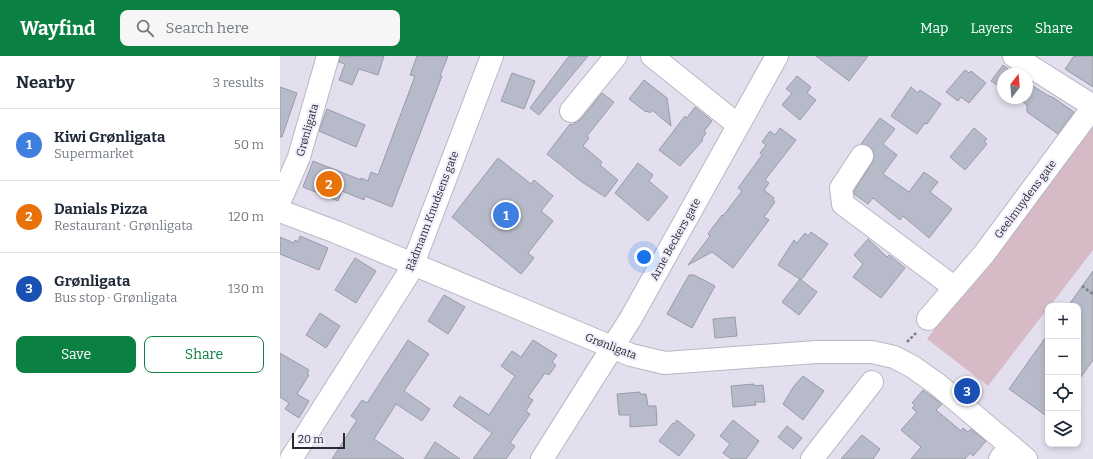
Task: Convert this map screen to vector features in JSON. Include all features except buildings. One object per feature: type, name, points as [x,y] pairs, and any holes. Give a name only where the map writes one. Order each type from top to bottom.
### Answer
[{"type":"main road","name":"Grønligata","points":[[280,201],[299,157],[328,56]]},
{"type":"main road","name":"Rådmann Knudsens gate","points":[[291,459],[407,276],[413,264],[492,56]]},
{"type":"main road","points":[[571,111],[616,56]]},
{"type":"main road","points":[[652,56],[738,125]]},
{"type":"main road","name":"Arne Beckers gate","points":[[542,459],[614,348],[777,56]]},
{"type":"main road","points":[[1014,56],[1093,107]]},
{"type":"main road","name":"Geelmuydens gate","points":[[928,319],[984,254],[1093,107]]},
{"type":"main road","points":[[862,156],[841,188],[843,204],[955,288]]},
{"type":"main road","name":"Grønligata","points":[[280,211],[413,264],[631,355],[666,363],[816,352],[872,352],[894,357],[913,367],[937,384],[1012,455]]},
{"type":"main road","points":[[812,459],[872,382]]},
{"type":"path","points":[[1082,286],[1093,294]]},
{"type":"shaded area","points":[[1093,125],[1093,250],[1052,303],[1045,303],[1045,312],[988,386],[927,339]]},
{"type":"place","name":"Danials Pizza","points":[[329,184]]},
{"type":"place","name":"Kiwi Grønligata","points":[[506,215]]},
{"type":"place","name":"Grønligata","points":[[967,391]]}]
